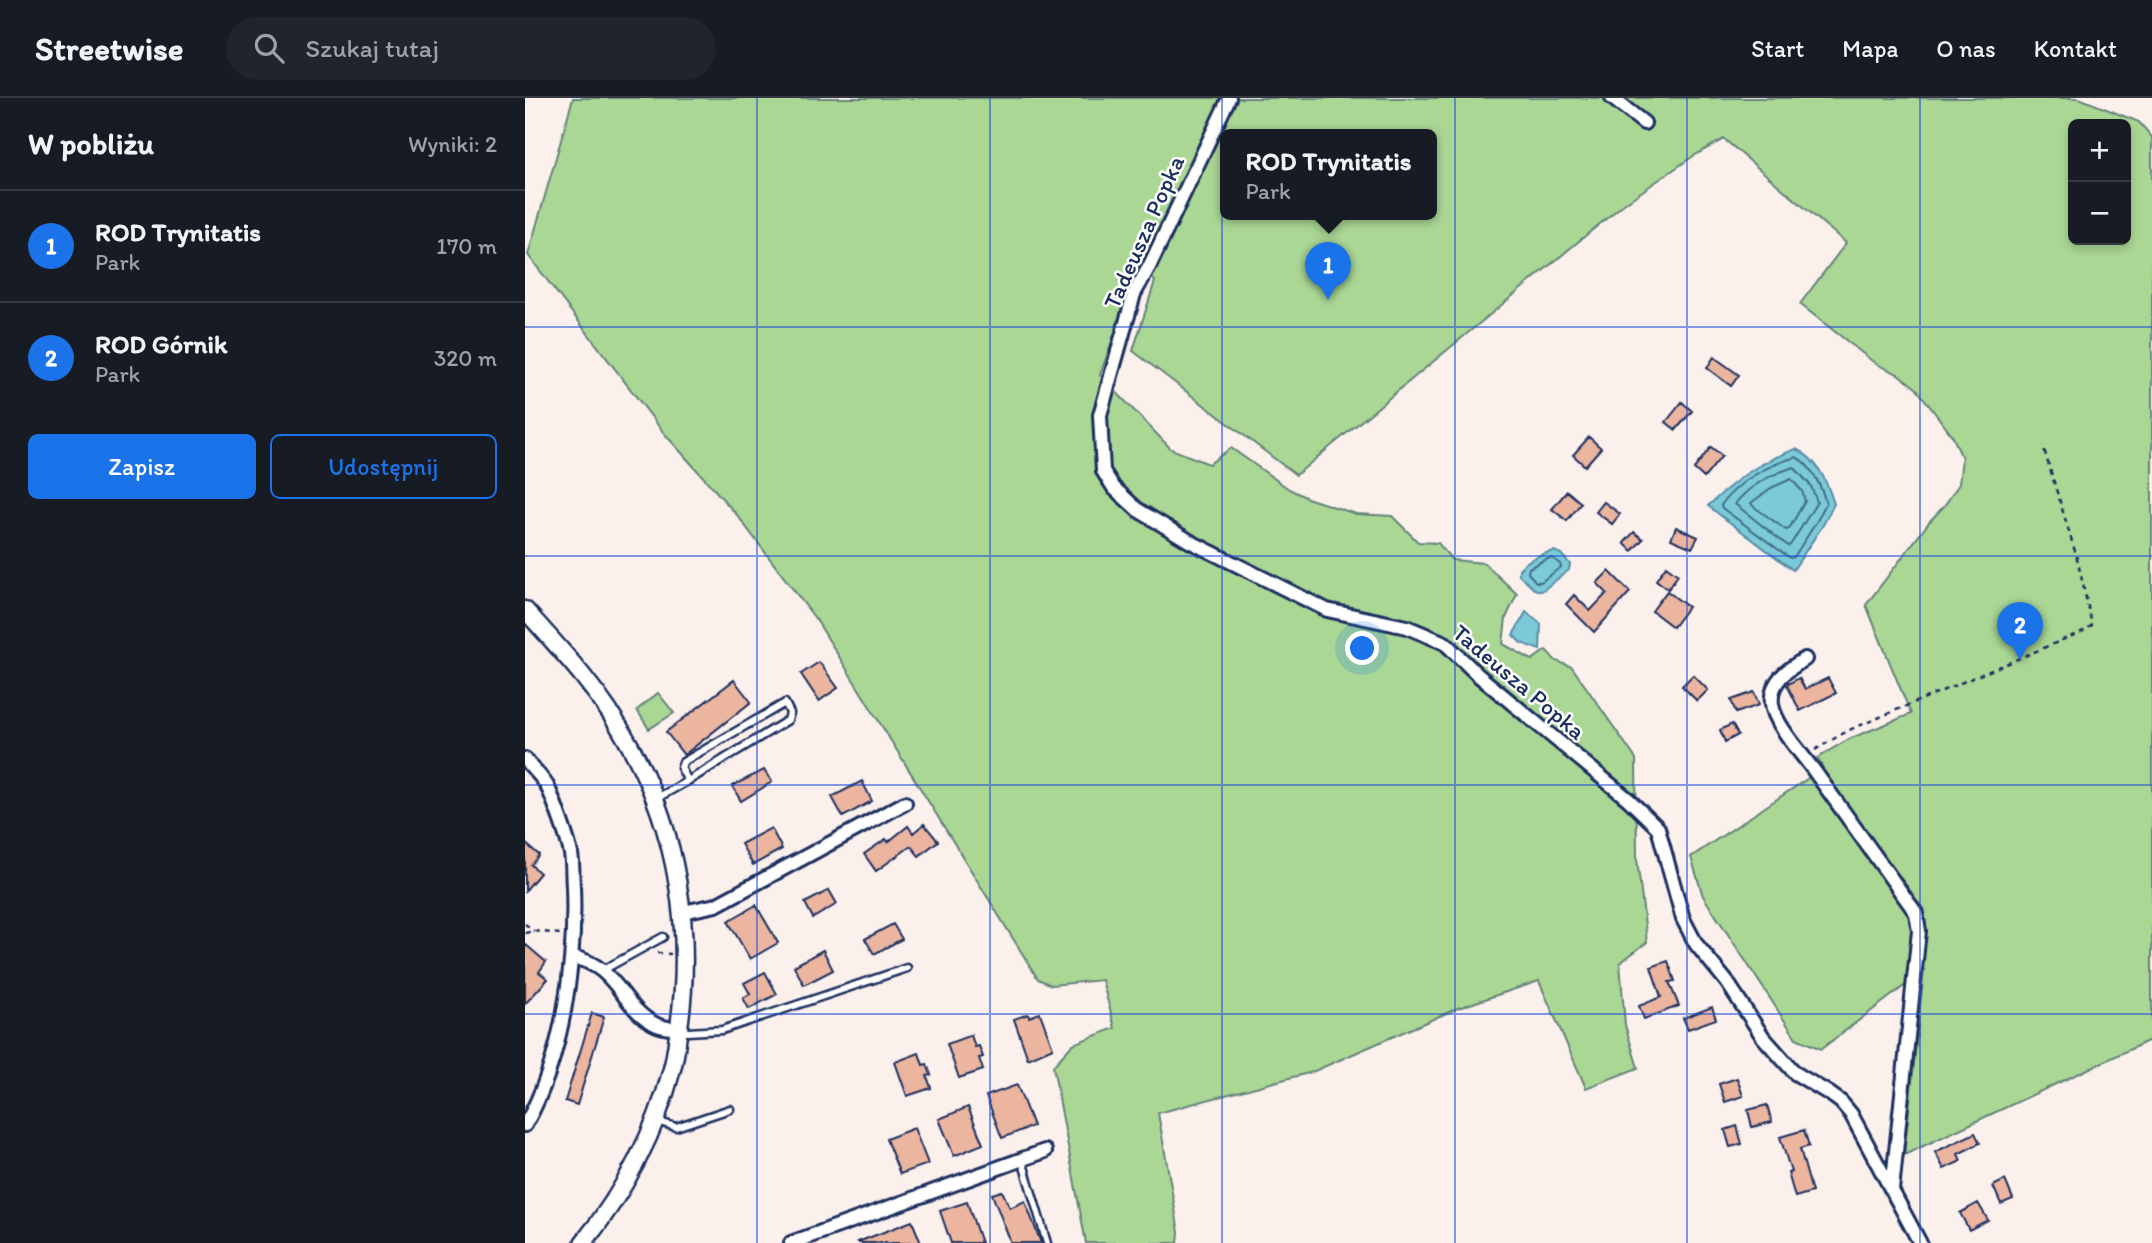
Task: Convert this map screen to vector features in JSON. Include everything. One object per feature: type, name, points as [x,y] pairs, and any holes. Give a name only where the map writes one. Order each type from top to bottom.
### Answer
[{"type":"main road","points":[[525,610],[611,714],[630,744],[655,799],[670,844],[683,912],[683,999],[673,1068],[655,1120],[615,1199],[583,1243]]},
{"type":"street","name":"Tadeusza Popka","points":[[1229,98],[1134,294],[1100,415],[1103,471],[1114,488],[1138,510],[1216,554],[1327,610],[1407,627],[1445,643],[1478,675],[1628,799],[1658,828],[1683,919],[1696,944],[1727,982],[1763,1037],[1795,1073],[1842,1102],[1851,1114],[1920,1243]]},
{"type":"street","points":[[1612,98],[1644,123]]},
{"type":"street","points":[[1805,659],[1787,669],[1772,692],[1772,705],[1776,716],[1916,913],[1919,932],[1892,1191]]},
{"type":"street","points":[[525,759],[546,784],[571,853],[574,936],[568,992],[554,1053],[525,1125]]},
{"type":"street","points":[[683,912],[716,905],[905,803]]},
{"type":"street","points":[[572,957],[588,961],[603,970],[640,1014],[656,1025],[679,1029]]},
{"type":"street","points":[[525,1093],[538,1098]]},
{"type":"street","points":[[793,1243],[1045,1151]]},
{"type":"lane","points":[[655,799],[688,781],[788,720],[790,713],[785,703],[683,762],[681,768],[688,781]]},
{"type":"lane","points":[[603,970],[663,937]]},
{"type":"lane","points":[[679,1029],[688,1032],[722,1030],[907,968]]},
{"type":"lane","points":[[655,1120],[675,1127],[730,1109]]},
{"type":"lane","points":[[1022,1160],[1047,1243]]},
{"type":"path","points":[[1803,757],[1847,731],[2086,630],[2092,625],[2077,558],[2043,446]]},
{"type":"path","points":[[525,924],[534,931]]},
{"type":"path","points":[[525,933],[534,931],[574,936]]},
{"type":"path","points":[[656,953],[667,953]]},
{"type":"green space","points":[[573,98],[2079,98],[2139,122],[2152,137],[2152,1039],[1904,1155],[1924,971],[1821,1049],[1796,1038],[1703,896],[1691,857],[1823,768],[1817,758],[1849,739],[1911,714],[1866,605],[1959,484],[1962,458],[1953,437],[1916,388],[1898,374],[1876,364],[1800,304],[1846,243],[1724,139],[1692,157],[1625,203],[1296,475],[1133,351],[1155,281],[1139,264],[1100,375],[1171,449],[1209,464],[1231,448],[1289,489],[1307,498],[1356,514],[1392,516],[1418,542],[1438,543],[1452,560],[1484,563],[1517,594],[1506,618],[1503,644],[1532,660],[1546,650],[1556,661],[1572,667],[1636,759],[1637,859],[1647,942],[1620,963],[1625,1025],[1638,1068],[1586,1088],[1539,981],[1458,1008],[1312,1072],[1158,1113],[1179,1232],[1178,1243],[1086,1243],[1053,1066],[1073,1044],[1115,1028],[1102,980],[1051,985],[1038,979],[817,621],[737,515],[664,433],[528,255]]},
{"type":"green space","points":[[658,693],[674,713],[649,729],[637,710]]},
{"type":"water","points":[[1796,449],[1816,465],[1834,504],[1793,570],[1708,506],[1749,472]]},
{"type":"water","points":[[1554,551],[1570,564],[1569,570],[1542,591],[1534,589],[1519,575],[1519,569],[1535,557]]},
{"type":"water","points":[[1526,612],[1541,624],[1540,650],[1521,643],[1513,635]]},
{"type":"building","points":[[1714,357],[1739,375],[1731,386],[1707,368]]},
{"type":"building","points":[[1682,402],[1692,411],[1676,430],[1666,422]]},
{"type":"building","points":[[1589,437],[1601,448],[1585,466],[1573,455]]},
{"type":"building","points":[[1711,447],[1722,456],[1704,478],[1694,469]]},
{"type":"building","points":[[1567,491],[1581,503],[1567,521],[1552,509]]},
{"type":"building","points":[[1604,502],[1620,514],[1612,524],[1596,512]]},
{"type":"building","points":[[1676,527],[1698,537],[1692,548],[1671,539]]},
{"type":"building","points":[[1634,532],[1643,539],[1632,551],[1624,543]]},
{"type":"building","points":[[1666,566],[1678,575],[1668,589],[1656,580]]},
{"type":"building","points":[[1609,571],[1630,592],[1594,632],[1566,604],[1574,595],[1590,611],[1607,593],[1597,583]]},
{"type":"building","points":[[1667,591],[1688,607],[1673,627],[1652,611]]},
{"type":"building","points":[[819,662],[838,688],[819,701],[801,674]]},
{"type":"building","points":[[1693,675],[1708,690],[1697,701],[1682,686]]},
{"type":"building","points":[[1799,678],[1805,689],[1828,678],[1836,693],[1800,711],[1787,685]]},
{"type":"building","points":[[734,680],[751,702],[684,755],[666,732]]},
{"type":"building","points":[[1754,692],[1759,705],[1736,713],[1731,700]]},
{"type":"building","points":[[1732,724],[1738,735],[1725,742],[1720,730]]},
{"type":"building","points":[[764,770],[772,782],[741,801],[732,786]]},
{"type":"building","points":[[862,781],[872,801],[843,817],[832,797]]},
{"type":"building","points":[[924,824],[938,841],[919,856],[911,846],[876,871],[864,854],[886,839],[888,842],[908,826],[913,833]]},
{"type":"building","points":[[771,828],[782,849],[753,865],[741,844]]},
{"type":"building","points":[[525,843],[539,855],[531,865],[540,873],[525,891]]},
{"type":"building","points":[[829,890],[837,904],[813,918],[805,903]]},
{"type":"building","points":[[756,905],[778,943],[750,959],[728,921]]},
{"type":"building","points":[[893,924],[902,939],[874,954],[865,939]]},
{"type":"building","points":[[525,944],[546,962],[539,972],[548,979],[525,1004]]},
{"type":"building","points":[[823,950],[833,970],[804,985],[794,966]]},
{"type":"building","points":[[1668,961],[1675,981],[1669,982],[1679,1006],[1644,1019],[1639,1006],[1661,997],[1651,967]]},
{"type":"building","points":[[765,972],[777,994],[749,1009],[743,998],[750,994],[744,983]]},
{"type":"building","points":[[1712,1007],[1716,1019],[1688,1029],[1683,1018]]},
{"type":"building","points":[[592,1013],[604,1017],[577,1105],[565,1101]]},
{"type":"building","points":[[1040,1013],[1053,1048],[1028,1059],[1014,1019]]},
{"type":"building","points":[[971,1035],[975,1047],[979,1046],[983,1057],[979,1058],[983,1070],[959,1078],[947,1044]]},
{"type":"building","points":[[919,1053],[923,1065],[927,1064],[931,1075],[927,1076],[931,1088],[907,1096],[895,1062]]},
{"type":"building","points":[[1737,1078],[1743,1096],[1725,1102],[1719,1084]]},
{"type":"building","points":[[1017,1085],[1033,1126],[1002,1138],[986,1096]]},
{"type":"building","points":[[1767,1105],[1772,1122],[1752,1127],[1748,1110]]},
{"type":"building","points":[[968,1107],[983,1144],[954,1156],[939,1119]]},
{"type":"building","points":[[1737,1126],[1742,1144],[1730,1147],[1725,1130]]},
{"type":"building","points":[[914,1128],[928,1164],[900,1174],[886,1139]]},
{"type":"building","points":[[1804,1130],[1809,1146],[1800,1149],[1812,1192],[1795,1197],[1788,1173],[1791,1172],[1780,1137]]},
{"type":"building","points":[[1975,1133],[1980,1143],[1958,1154],[1961,1161],[1944,1169],[1935,1152]]},
{"type":"building","points":[[2005,1180],[2013,1199],[2001,1204],[1993,1186]]},
{"type":"building","points":[[1002,1191],[1010,1208],[1025,1201],[1041,1243],[1011,1243],[992,1194]]},
{"type":"building","points":[[967,1202],[981,1243],[951,1243],[940,1211]]},
{"type":"building","points":[[1978,1203],[1988,1220],[1969,1230],[1960,1213]]},
{"type":"building","points":[[912,1221],[921,1243],[858,1242]]},
{"type":"place","name":"ROD Trynitatis","points":[[1328,300]]},
{"type":"place","name":"ROD Górnik","points":[[2020,660]]}]
